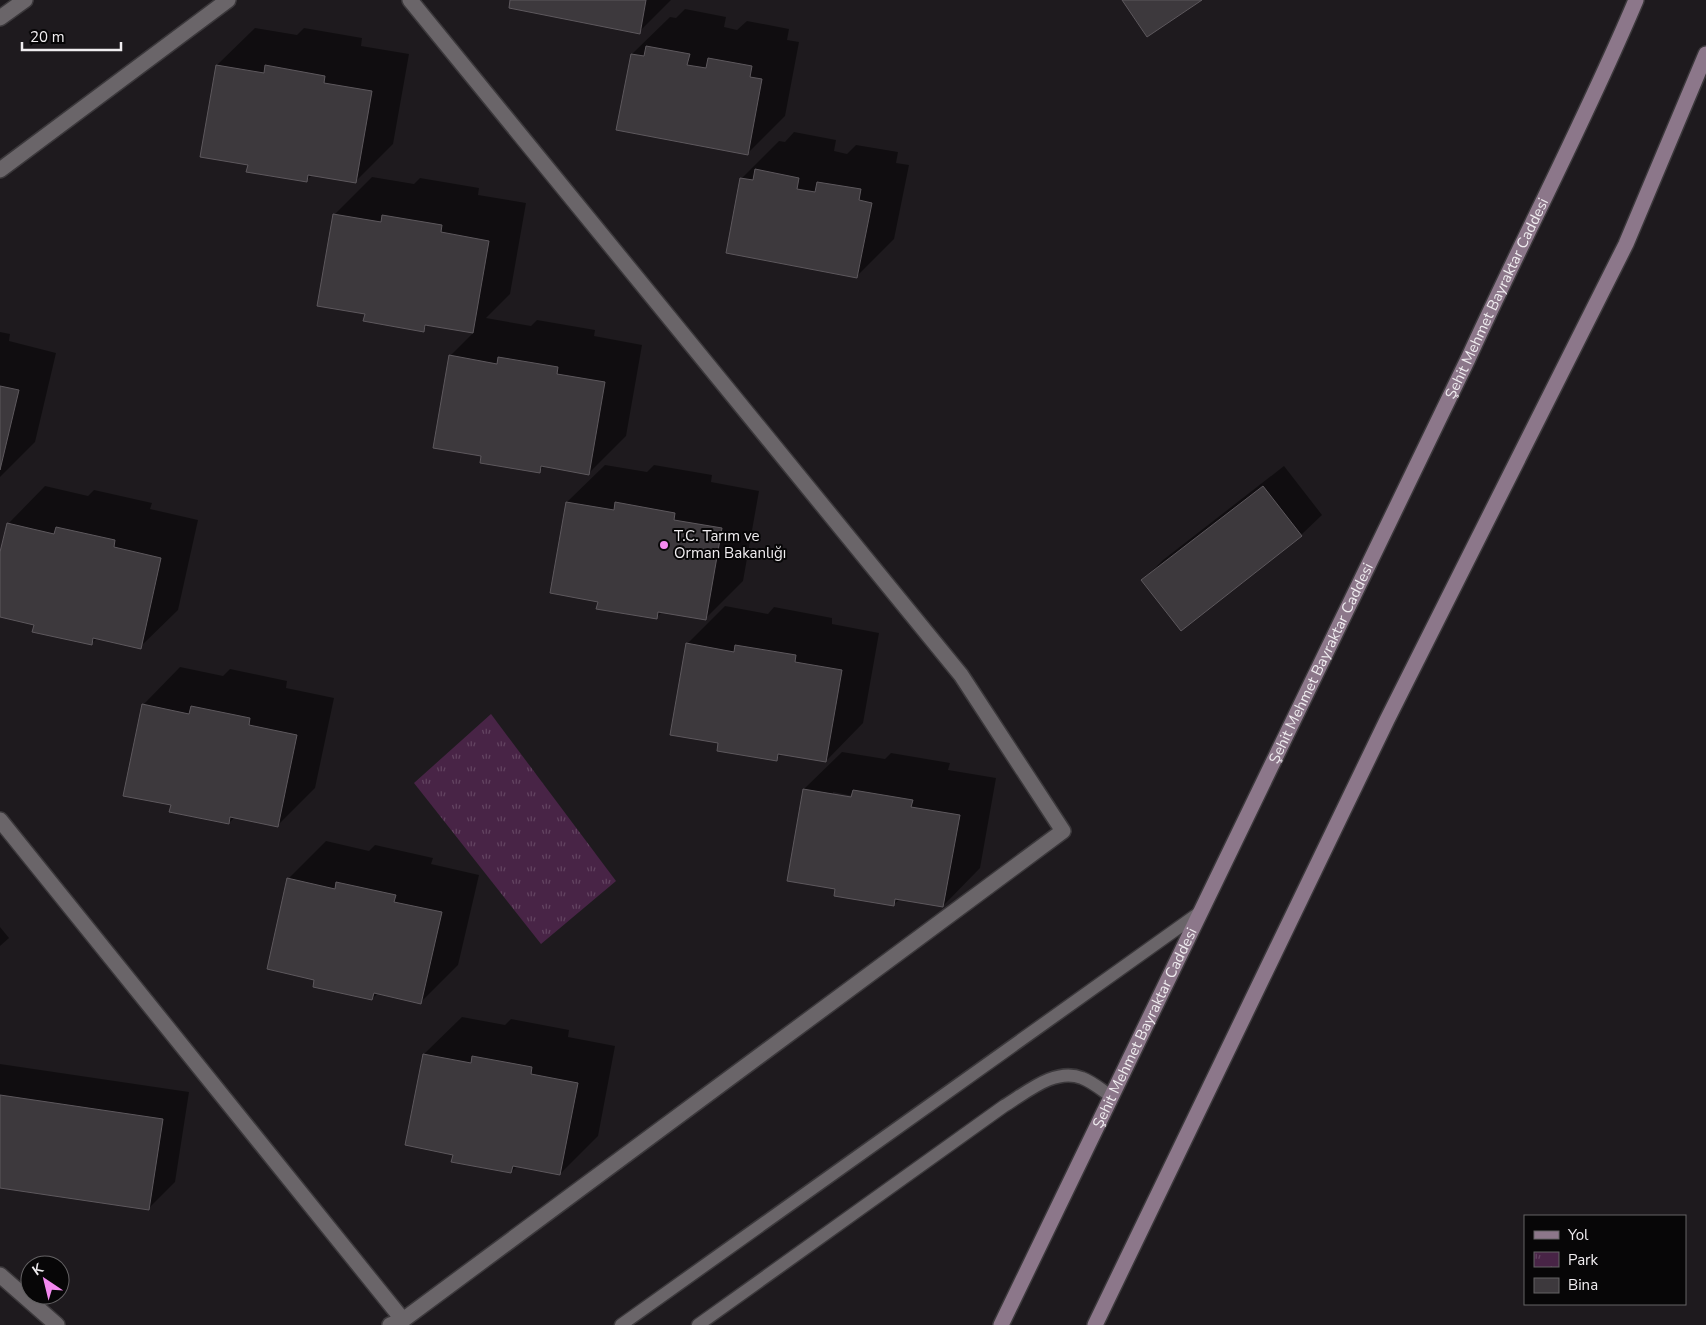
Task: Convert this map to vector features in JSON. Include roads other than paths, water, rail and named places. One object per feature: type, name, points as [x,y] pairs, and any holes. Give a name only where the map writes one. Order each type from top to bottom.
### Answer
[{"type":"main road","name":"Şehit Mehmet Bayraktar Caddesi","points":[[1001,1325],[1613,55],[1636,0]]},
{"type":"main road","points":[[1095,1325],[1391,711],[1626,244],[1706,54]]},
{"type":"street","points":[[0,18],[25,0]]},
{"type":"street","points":[[0,170],[228,0]]},
{"type":"street","points":[[0,820],[396,1322],[1063,831],[960,674],[410,0]]},
{"type":"street","points":[[0,1275],[57,1325]]},
{"type":"lane","points":[[621,1325],[1199,913]]},
{"type":"lane","points":[[698,1325],[1004,1106],[1045,1082],[1064,1075],[1082,1078],[1112,1097]]},
{"type":"place","name":"T.C. Tarım ve Orman Bakanlığı","points":[[664,545]]}]
